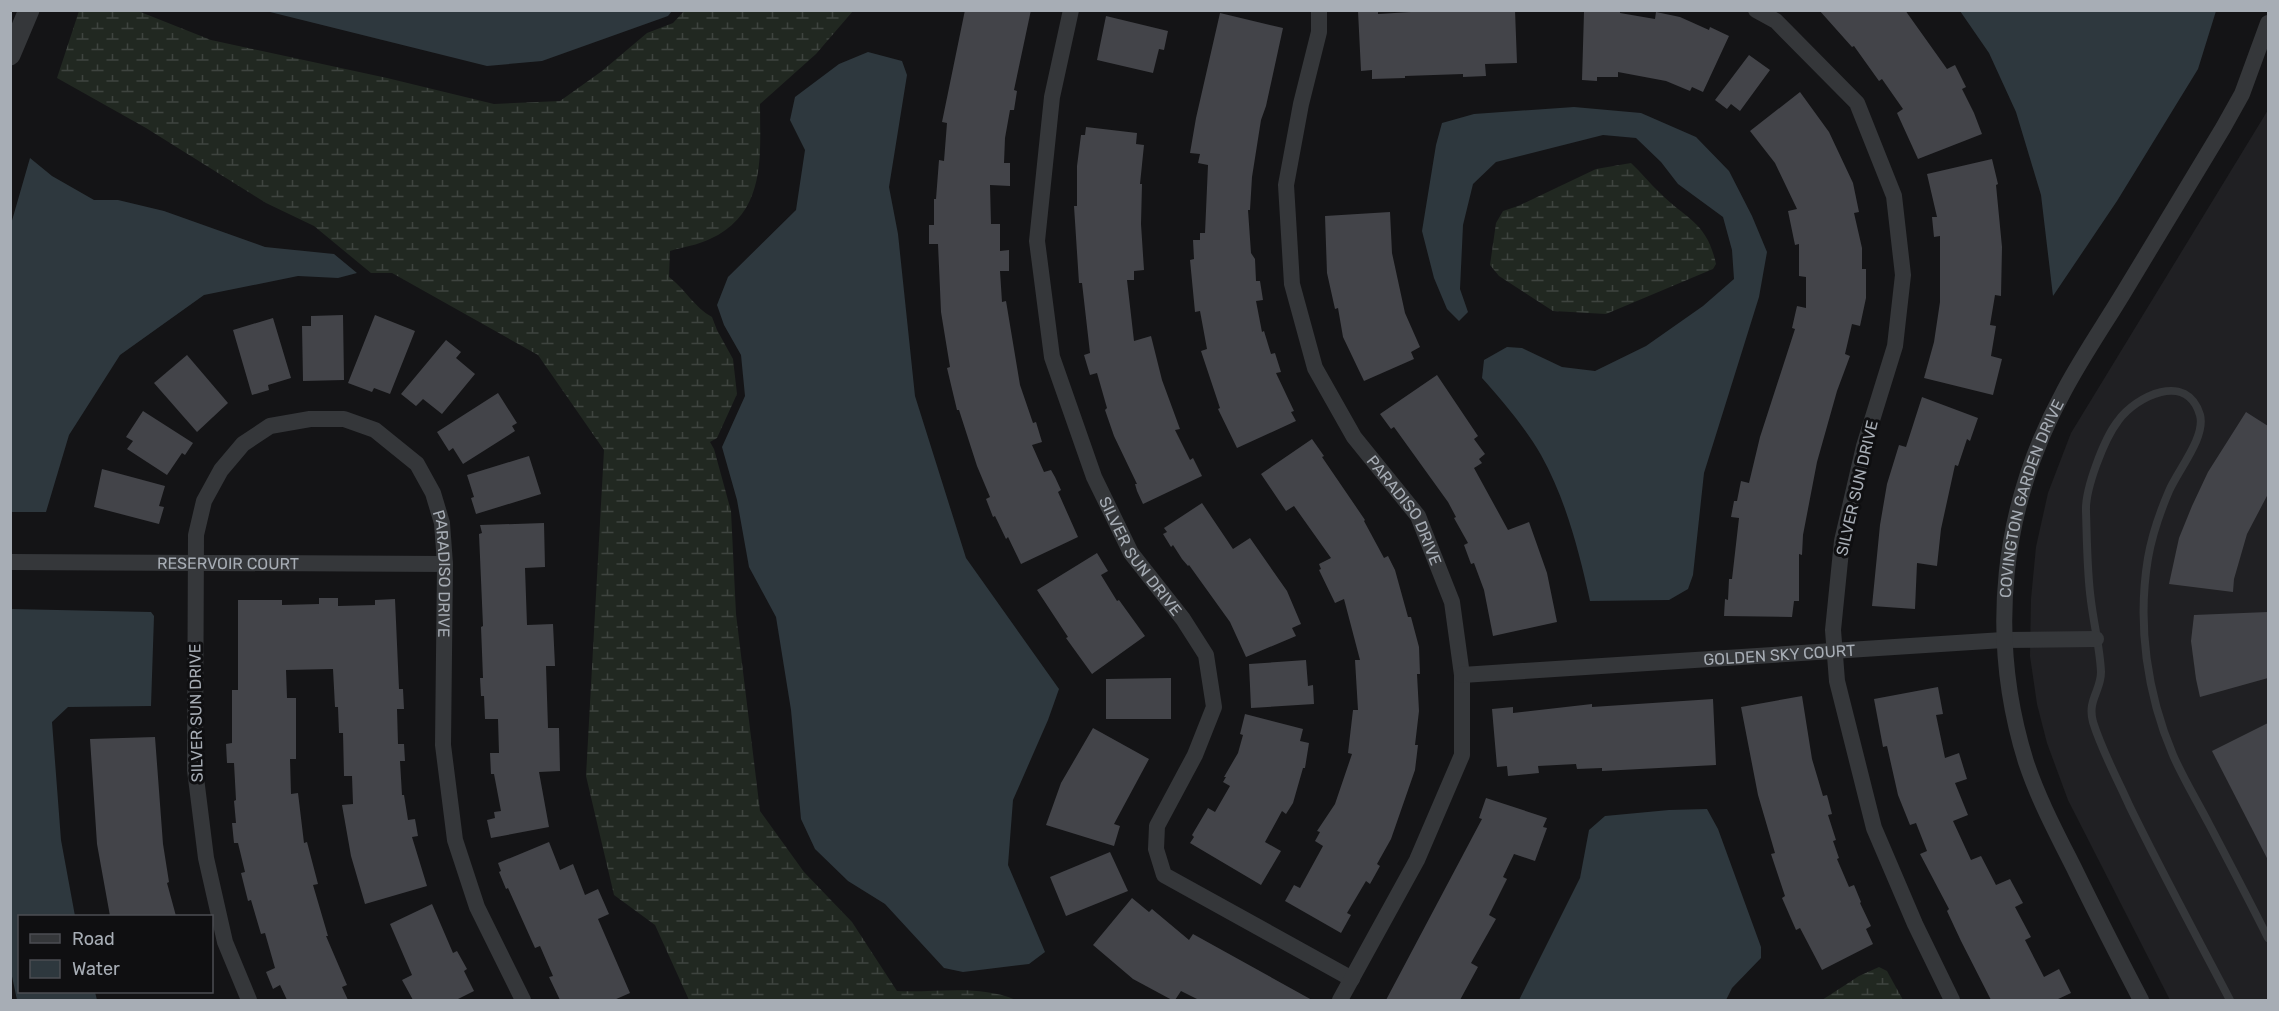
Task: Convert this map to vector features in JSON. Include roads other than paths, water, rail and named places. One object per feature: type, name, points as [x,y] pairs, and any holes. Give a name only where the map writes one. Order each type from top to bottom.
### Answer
[{"type":"street","points":[[10,55],[29,10]]},
{"type":"street","name":"SILVER SUN DRIVE","points":[[1071,10],[1052,96],[1037,241],[1052,357],[1094,477],[1131,554],[1183,619],[1206,655],[1214,707],[1195,755],[1157,826],[1156,849],[1164,875],[1352,979]]},
{"type":"street","name":"PARADISO DRIVE","points":[[1319,10],[1319,32],[1301,104],[1286,185],[1292,284],[1315,368],[1354,436],[1418,516],[1452,602],[1462,675],[1462,755],[1417,860],[1340,1000]]},
{"type":"street","name":"SILVER SUN DRIVE","points":[[1756,10],[1776,21],[1857,103],[1894,196],[1903,275],[1895,346],[1864,446],[1842,541],[1833,630],[1834,652],[1837,681],[1874,828],[1915,924],[1952,1000]]},
{"type":"street","name":"COVINGTON GARDEN DRIVE","points":[[2141,1000],[2046,814],[2018,734],[2003,640],[2004,592],[2009,551],[2023,492],[2042,435],[2064,390],[2228,119],[2256,60],[2268,23]]},
{"type":"street","name":"PARADISO DRIVE","points":[[195,562],[196,535],[204,501],[221,470],[243,444],[270,426],[310,419],[344,419],[375,430],[417,464],[433,493],[442,523],[445,564],[442,745],[455,840],[477,907],[523,1000]]},
{"type":"street","name":"RESERVOIR COURT","points":[[10,562],[445,564]]},
{"type":"street","name":"SILVER SUN DRIVE","points":[[195,562],[195,770],[206,858],[225,942],[249,1000]]},
{"type":"street","name":"GOLDEN SKY COURT","points":[[1462,675],[2003,640],[2096,639]]},
{"type":"lane","points":[[2230,1000],[2140,828],[2104,751],[2091,706],[2101,675],[2090,597],[2086,506],[2088,487],[2117,421],[2138,401],[2166,390],[2186,395],[2195,404],[2202,425],[2199,436],[2170,489],[2154,532],[2148,557],[2143,595],[2148,671],[2158,715],[2174,757],[2268,938]]},
{"type":"water","points":[[266,11],[672,11],[668,16],[542,61],[487,66]]},
{"type":"water","points":[[1960,11],[2216,11],[2198,69],[2117,201],[2053,296],[2041,195],[2016,112],[1989,53]]},
{"type":"water","points":[[868,52],[902,61],[907,75],[889,187],[898,234],[915,396],[966,558],[1059,689],[1013,800],[1008,865],[1045,952],[1029,964],[963,972],[944,968],[885,904],[848,881],[815,849],[801,819],[791,710],[776,617],[749,567],[737,500],[722,447],[745,396],[741,355],[724,325],[717,305],[728,277],[796,210],[805,150],[790,120],[795,97],[839,64]]},
{"type":"water","points":[[1574,107],[1641,113],[1696,137],[1729,171],[1767,252],[1759,297],[1704,473],[1693,575],[1688,589],[1669,600],[1590,601],[1576,545],[1558,490],[1529,435],[1482,378],[1484,360],[1507,347],[1522,348],[1562,367],[1595,371],[1646,346],[1703,306],[1734,279],[1732,250],[1723,217],[1678,184],[1661,162],[1636,138],[1603,135],[1496,162],[1473,184],[1463,225],[1460,289],[1468,312],[1459,321],[1447,309],[1434,278],[1422,231],[1436,145],[1442,123],[1474,114]]},
{"type":"water","points":[[30,158],[52,176],[94,200],[118,200],[164,211],[265,247],[334,254],[357,273],[338,278],[298,276],[204,295],[120,355],[69,435],[46,512],[11,512],[11,224]]},
{"type":"water","points":[[11,609],[151,612],[154,616],[151,706],[68,707],[52,722],[61,840],[75,915],[18,915],[18,993],[95,993],[97,1000],[17,1000],[10,967]]},
{"type":"water","points":[[1707,809],[1718,829],[1761,947],[1761,958],[1732,988],[1726,1000],[1519,1000],[1580,878],[1589,830],[1605,816]]}]
